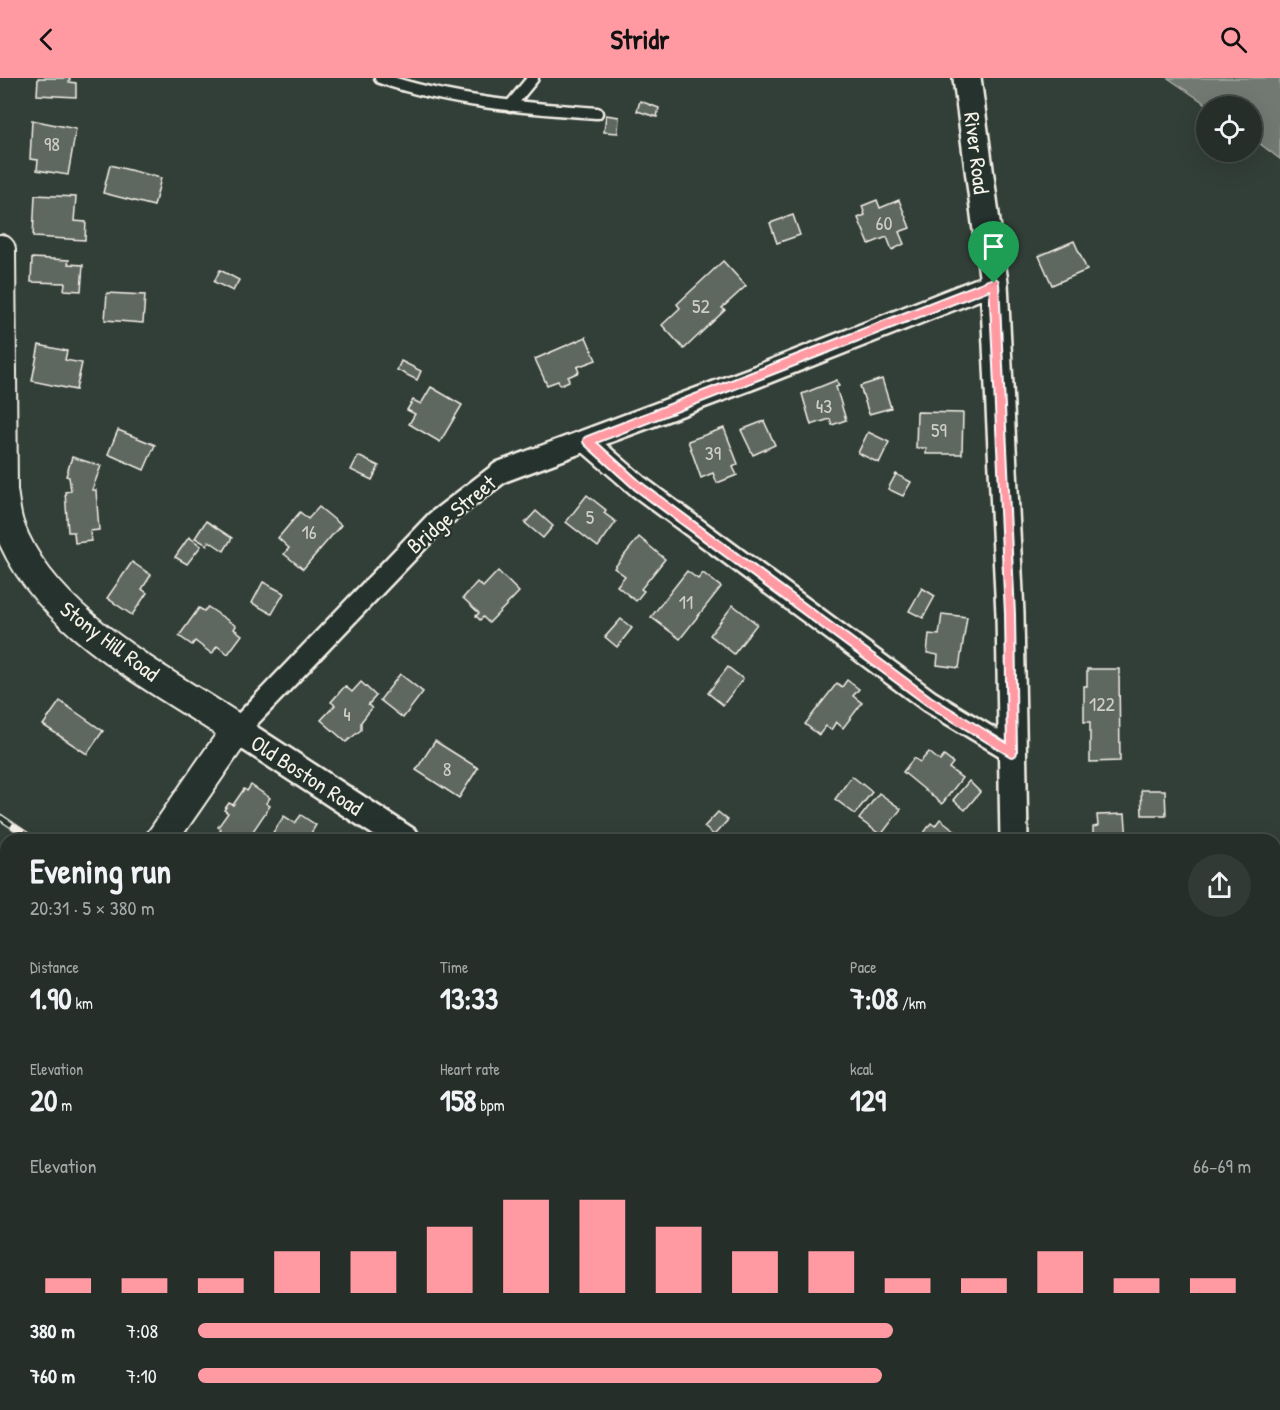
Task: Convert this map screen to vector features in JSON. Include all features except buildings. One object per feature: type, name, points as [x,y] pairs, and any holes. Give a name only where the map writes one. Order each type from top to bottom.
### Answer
[{"type":"main road","name":"Stony Hill Road","points":[[0,250],[2,491],[8,526],[39,583],[61,608],[92,633],[237,730]]},
{"type":"main road","points":[[165,834],[237,730]]},
{"type":"street","name":"River Road","points":[[967,78],[994,283],[1010,614],[1014,834]]},
{"type":"street","name":"Bridge Street","points":[[237,730],[437,521],[501,472],[588,441],[994,283]]},
{"type":"street","points":[[588,441],[638,486],[929,701],[1012,752]]},
{"type":"street","name":"Old Boston Road","points":[[237,730],[397,834]]},
{"type":"lane","points":[[380,78],[400,85],[510,105],[597,113]]},
{"type":"lane","points":[[510,105],[533,78]]},
{"type":"shaded area","points":[[1168,78],[1280,78],[1280,159],[1262,145],[1262,96],[1196,97]]},
{"type":"railway","points":[[0,817],[25,834]]},
{"type":"route","points":[[994,283],[1010,614],[1012,752],[929,701],[638,486],[588,441],[994,283]]}]
